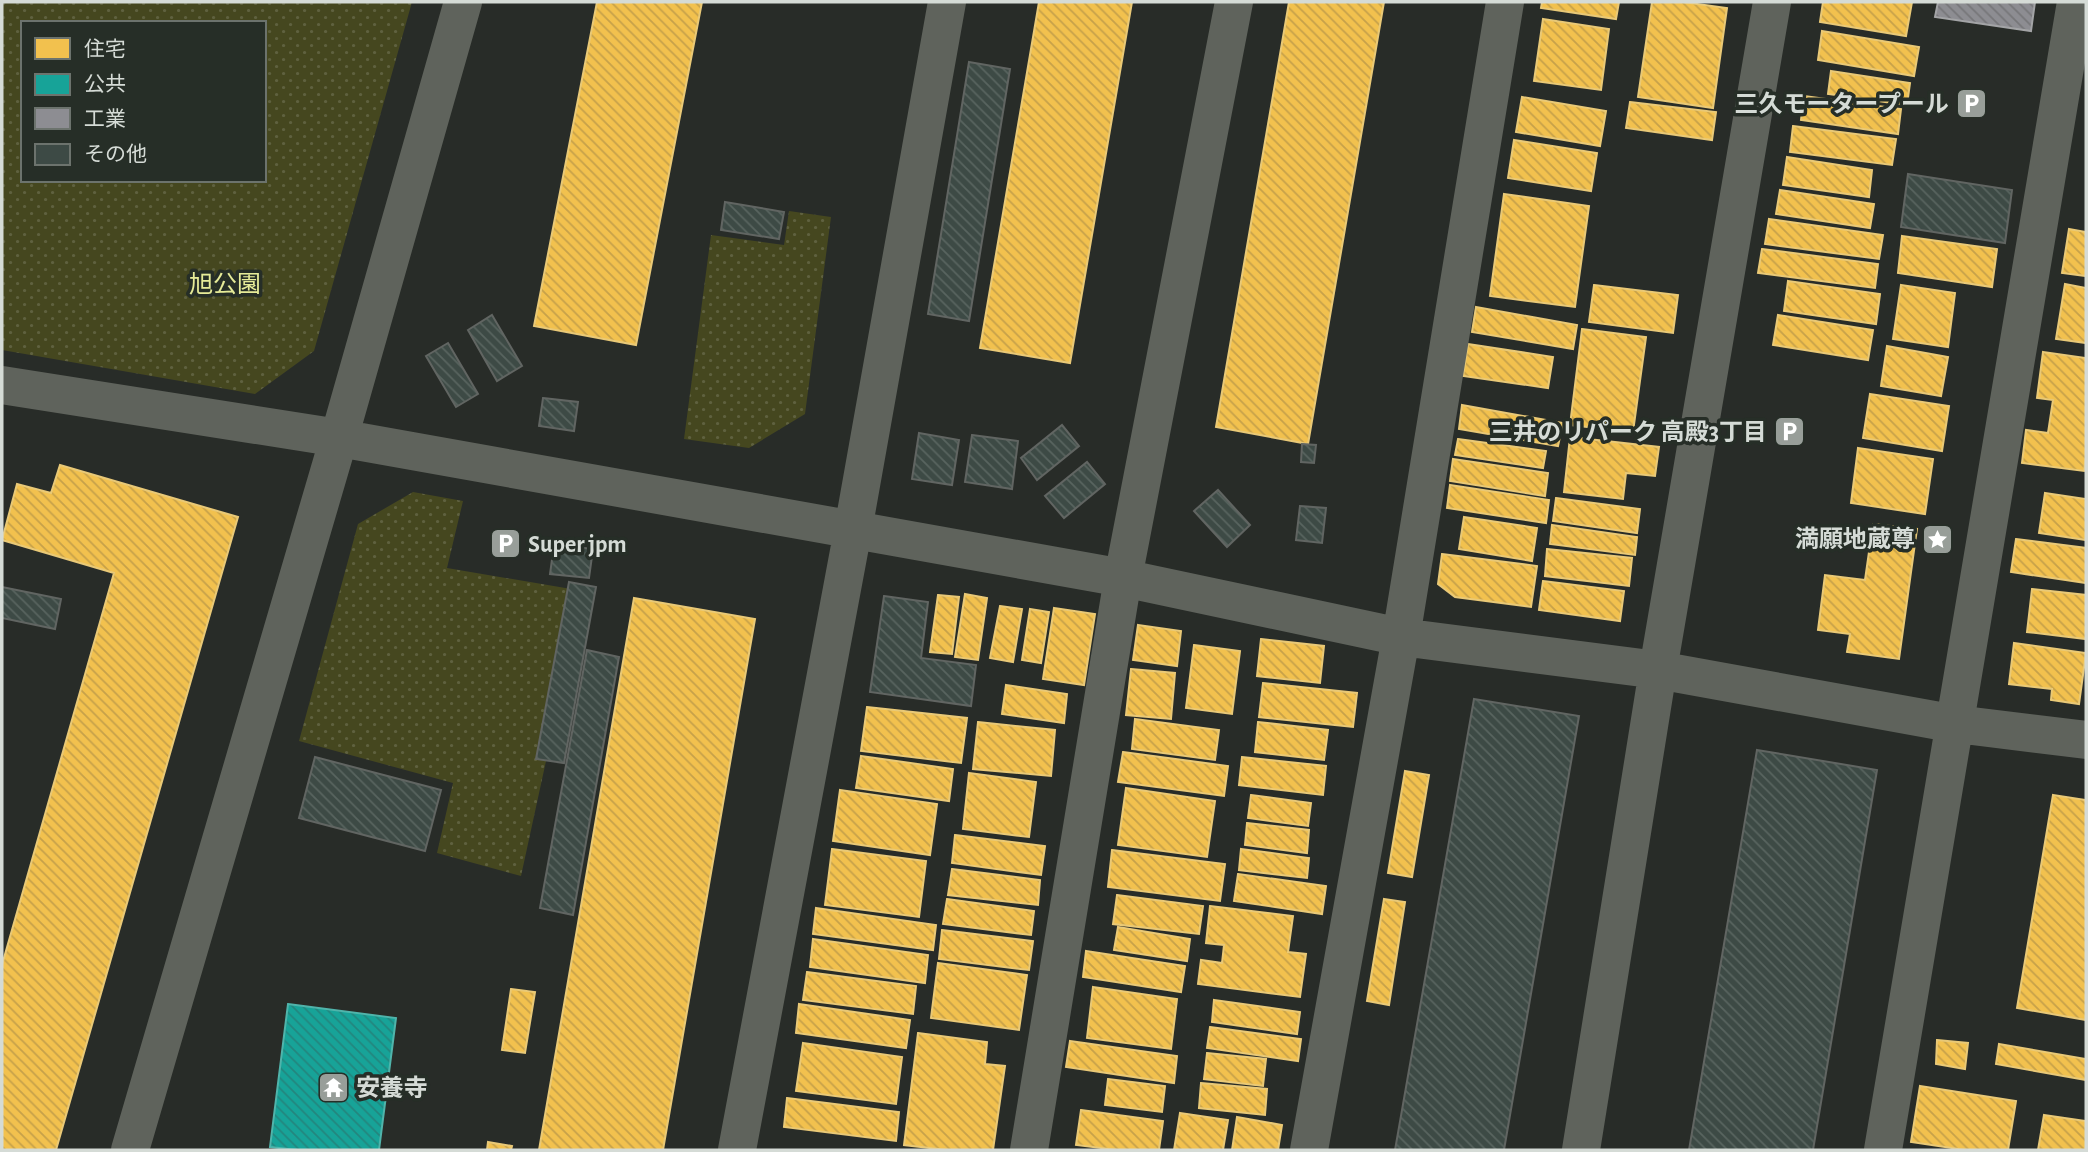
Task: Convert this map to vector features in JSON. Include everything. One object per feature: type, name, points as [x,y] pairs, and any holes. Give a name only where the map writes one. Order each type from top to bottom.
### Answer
[{"type":"street","points":[[130,1150],[339,438],[463,2]]},
{"type":"street","points":[[737,1150],[853,530],[947,2]]},
{"type":"street","points":[[1029,1150],[1123,578],[1234,2]]},
{"type":"street","points":[[1310,1150],[1401,636],[1504,2]]},
{"type":"street","points":[[1581,1150],[1658,670],[1772,2]]},
{"type":"street","points":[[1883,1150],[2076,2]]},
{"type":"street","points":[[2,385],[339,438],[1123,578],[1401,636],[1658,670],[1956,724],[2086,740]]},
{"type":"green space","name":"旭公園","points":[[2,2],[412,2],[314,351],[255,394],[2,350]]},
{"type":"green space","points":[[789,211],[831,217],[805,414],[749,448],[684,439],[711,235],[784,245]]},
{"type":"green space","points":[[413,492],[463,501],[447,568],[583,591],[521,876],[437,853],[453,783],[299,741],[358,524]]},
{"type":"building: 住宅","points":[[597,2],[702,2],[636,345],[534,326]]},
{"type":"building: 住宅","points":[[1039,2],[1132,2],[1070,363],[980,348]]},
{"type":"building: 住宅","points":[[1289,2],[1384,2],[1308,444],[1216,427]]},
{"type":"building: 住宅","points":[[1542,2],[1619,2],[1616,19],[1541,8]]},
{"type":"building: 住宅","points":[[1652,2],[1683,2],[1727,8],[1713,108],[1638,97]]},
{"type":"building: 住宅","points":[[1823,2],[1912,2],[1906,36],[1820,22]]},
{"type":"building: 住宅","points":[[1543,19],[1609,29],[1601,90],[1534,81]]},
{"type":"building: 住宅","points":[[1822,31],[1919,47],[1914,76],[1818,60]]},
{"type":"building: 住宅","points":[[1831,71],[1910,83],[1907,105],[1828,94]]},
{"type":"building: 住宅","points":[[1804,96],[1901,109],[1898,134],[1801,120]]},
{"type":"building: 住宅","points":[[1522,97],[1606,111],[1600,146],[1516,132]]},
{"type":"building: 住宅","points":[[1630,102],[1716,112],[1712,140],[1626,128]]},
{"type":"building: 住宅","points":[[1793,126],[1896,139],[1892,165],[1790,152]]},
{"type":"building: 住宅","points":[[1514,140],[1597,153],[1591,191],[1508,178]]},
{"type":"building: 住宅","points":[[1787,157],[1872,170],[1869,197],[1783,185]]},
{"type":"building: 住宅","points":[[1780,190],[1874,204],[1870,228],[1776,214]]},
{"type":"building: 住宅","points":[[1504,194],[1589,206],[1575,307],[1490,296]]},
{"type":"building: 住宅","points":[[1769,219],[1883,235],[1879,259],[1765,244]]},
{"type":"building: 住宅","points":[[2069,229],[2086,232],[2086,276],[2062,273]]},
{"type":"building: 住宅","points":[[1902,236],[1997,249],[1992,287],[1898,273]]},
{"type":"building: 住宅","points":[[1762,249],[1878,264],[1875,288],[1758,273]]},
{"type":"building: 住宅","points":[[1788,281],[1880,294],[1876,324],[1784,311]]},
{"type":"building: 住宅","points":[[2065,284],[2086,288],[2086,343],[2056,339]]},
{"type":"building: 住宅","points":[[1594,285],[1678,295],[1673,333],[1589,322]]},
{"type":"building: 住宅","points":[[1901,285],[1955,293],[1948,347],[1893,339]]},
{"type":"building: 住宅","points":[[1476,307],[1577,325],[1573,349],[1472,332]]},
{"type":"building: 住宅","points":[[1778,315],[1873,330],[1868,360],[1773,345]]},
{"type":"building: 住宅","points":[[1582,329],[1646,337],[1633,432],[1570,425]]},
{"type":"building: 住宅","points":[[1468,344],[1553,357],[1548,388],[1463,376]]},
{"type":"building: 住宅","points":[[1887,346],[1948,357],[1941,396],[1881,386]]},
{"type":"building: 住宅","points":[[2043,352],[2086,358],[2084,471],[2022,463],[2026,430],[2048,433],[2053,400],[2037,398]]},
{"type":"building: 住宅","points":[[1870,394],[1949,406],[1942,451],[1863,438]]},
{"type":"building: 住宅","points":[[1462,405],[1563,423],[1558,446],[1459,429]]},
{"type":"building: 住宅","points":[[1570,437],[1659,447],[1655,476],[1626,473],[1623,499],[1564,492]]},
{"type":"building: 住宅","points":[[1458,439],[1546,451],[1543,468],[1455,455]]},
{"type":"building: 住宅","points":[[1858,448],[1933,459],[1925,514],[1851,503]]},
{"type":"building: 住宅","points":[[1453,459],[1548,473],[1545,496],[1450,481]]},
{"type":"building: 住宅","points":[[60,465],[238,517],[56,1150],[2,1150],[2,965],[114,573],[2,540],[17,484],[51,493]]},
{"type":"building: 住宅","points":[[1450,485],[1549,500],[1546,523],[1447,508]]},
{"type":"building: 住宅","points":[[2045,493],[2086,499],[2086,540],[2039,533]]},
{"type":"building: 住宅","points":[[1556,498],[1640,509],[1637,533],[1553,521]]},
{"type":"building: 住宅","points":[[1464,517],[1537,528],[1532,561],[1459,549]]},
{"type":"building: 住宅","points":[[1873,524],[1917,529],[1899,659],[1847,652],[1850,634],[1818,630],[1825,575],[1865,580]]},
{"type":"building: 住宅","points":[[1552,525],[1637,537],[1635,555],[1550,544]]},
{"type":"building: 住宅","points":[[2016,539],[2086,548],[2086,583],[2011,572]]},
{"type":"building: 住宅","points":[[1547,549],[1632,558],[1629,586],[1545,576]]},
{"type":"building: 住宅","points":[[1442,554],[1537,566],[1531,607],[1455,597],[1438,584]]},
{"type":"building: 住宅","points":[[1543,581],[1624,591],[1620,621],[1539,610]]},
{"type":"building: 住宅","points":[[2032,589],[2086,595],[2086,639],[2027,632]]},
{"type":"building: 住宅","points":[[965,594],[987,598],[978,660],[955,657]]},
{"type":"building: 住宅","points":[[938,595],[959,597],[952,654],[930,652]]},
{"type":"building: 住宅","points":[[634,598],[755,619],[663,1150],[539,1150]]},
{"type":"building: 住宅","points":[[1000,606],[1022,609],[1013,662],[990,658]]},
{"type":"building: 住宅","points":[[1054,608],[1095,614],[1084,685],[1043,679]]},
{"type":"building: 住宅","points":[[1030,609],[1049,612],[1041,663],[1022,660]]},
{"type":"building: 住宅","points":[[1138,625],[1181,631],[1177,666],[1133,660]]},
{"type":"building: 住宅","points":[[1261,639],[1324,646],[1320,683],[1257,676]]},
{"type":"building: 住宅","points":[[2014,643],[2086,653],[2079,704],[2051,700],[2052,689],[2009,684]]},
{"type":"building: 住宅","points":[[1194,645],[1240,651],[1232,714],[1186,708]]},
{"type":"building: 住宅","points":[[1131,669],[1175,673],[1171,719],[1126,715]]},
{"type":"building: 住宅","points":[[1263,683],[1357,693],[1353,727],[1259,717]]},
{"type":"building: 住宅","points":[[1006,685],[1067,694],[1064,723],[1002,714]]},
{"type":"building: 住宅","points":[[867,707],[967,718],[961,763],[861,751]]},
{"type":"building: 住宅","points":[[1135,719],[1219,730],[1215,760],[1132,749]]},
{"type":"building: 住宅","points":[[978,722],[1055,730],[1051,776],[973,769]]},
{"type":"building: 住宅","points":[[1258,722],[1328,730],[1324,760],[1255,752]]},
{"type":"building: 住宅","points":[[1123,752],[1228,766],[1224,796],[1118,782]]},
{"type":"building: 住宅","points":[[861,756],[953,769],[949,801],[856,788]]},
{"type":"building: 住宅","points":[[1242,757],[1326,766],[1323,795],[1239,785]]},
{"type":"building: 住宅","points":[[1405,771],[1429,775],[1412,877],[1388,873]]},
{"type":"building: 住宅","points":[[969,773],[1036,782],[1029,837],[963,829]]},
{"type":"building: 住宅","points":[[1126,788],[1215,801],[1207,857],[1118,845]]},
{"type":"building: 住宅","points":[[840,790],[937,804],[930,855],[833,841]]},
{"type":"building: 住宅","points":[[1251,795],[1311,803],[1308,826],[1248,818]]},
{"type":"building: 住宅","points":[[2053,795],[2086,800],[2086,1020],[2017,1008]]},
{"type":"building: 住宅","points":[[1247,823],[1309,830],[1307,853],[1245,845]]},
{"type":"building: 住宅","points":[[955,835],[1045,846],[1041,875],[952,863]]},
{"type":"building: 住宅","points":[[832,849],[926,861],[919,917],[825,905]]},
{"type":"building: 住宅","points":[[1241,849],[1309,858],[1307,878],[1239,870]]},
{"type":"building: 住宅","points":[[1112,850],[1225,864],[1220,901],[1108,887]]},
{"type":"building: 住宅","points":[[952,869],[1040,880],[1038,905],[948,895]]},
{"type":"building: 住宅","points":[[1238,874],[1326,886],[1322,914],[1234,901]]},
{"type":"building: 住宅","points":[[1117,895],[1203,906],[1199,934],[1113,924]]},
{"type":"building: 住宅","points":[[947,899],[1034,911],[1031,935],[943,924]]},
{"type":"building: 住宅","points":[[1384,899],[1405,902],[1389,1005],[1367,1001]]},
{"type":"building: 住宅","points":[[1210,906],[1293,916],[1288,952],[1306,954],[1300,997],[1198,984],[1201,960],[1222,963],[1224,945],[1206,943]]},
{"type":"building: 住宅","points":[[816,908],[936,925],[933,950],[813,934]]},
{"type":"building: 住宅","points":[[1118,927],[1190,939],[1187,961],[1114,950]]},
{"type":"building: 住宅","points":[[942,930],[1033,941],[1029,970],[939,959]]},
{"type":"building: 住宅","points":[[813,939],[928,955],[925,983],[810,967]]},
{"type":"building: 住宅","points":[[1086,951],[1185,966],[1181,992],[1083,977]]},
{"type":"building: 住宅","points":[[938,963],[1027,975],[1019,1030],[931,1018]]},
{"type":"building: 住宅","points":[[807,972],[916,986],[913,1014],[803,1000]]},
{"type":"building: 住宅","points":[[1093,987],[1177,999],[1171,1049],[1087,1038]]},
{"type":"building: 住宅","points":[[511,989],[535,992],[525,1053],[502,1050]]},
{"type":"building: 住宅","points":[[1214,1000],[1300,1012],[1297,1034],[1212,1022]]},
{"type":"building: 住宅","points":[[799,1004],[910,1020],[906,1048],[796,1033]]},
{"type":"building: 住宅","points":[[1210,1027],[1301,1039],[1298,1061],[1207,1048]]},
{"type":"building: 住宅","points":[[918,1033],[987,1042],[985,1064],[1005,1066],[993,1150],[947,1150],[904,1145]]},
{"type":"building: 住宅","points":[[1937,1040],[1968,1043],[1965,1069],[1936,1064]]},
{"type":"building: 住宅","points":[[1070,1041],[1177,1056],[1174,1083],[1066,1067]]},
{"type":"building: 住宅","points":[[803,1043],[902,1057],[896,1104],[796,1091]]},
{"type":"building: 住宅","points":[[1999,1044],[2086,1059],[2086,1080],[1996,1064]]},
{"type":"building: 住宅","points":[[1207,1053],[1266,1059],[1263,1086],[1204,1079]]},
{"type":"building: 住宅","points":[[1108,1079],[1165,1086],[1162,1112],[1105,1105]]},
{"type":"building: 住宅","points":[[1201,1083],[1267,1089],[1265,1115],[1199,1108]]},
{"type":"building: 住宅","points":[[1920,1086],[2016,1101],[2008,1150],[1965,1150],[1911,1142]]},
{"type":"building: 住宅","points":[[787,1098],[899,1112],[896,1141],[784,1127]]},
{"type":"building: 住宅","points":[[1081,1110],[1163,1121],[1159,1150],[1117,1150],[1076,1145]]},
{"type":"building: 住宅","points":[[1180,1113],[1228,1120],[1223,1150],[1174,1150]]},
{"type":"building: 住宅","points":[[2044,1115],[2086,1121],[2086,1150],[2038,1150]]},
{"type":"building: 住宅","points":[[1237,1117],[1282,1125],[1278,1150],[1232,1150]]},
{"type":"building: 住宅","points":[[488,1142],[512,1146],[511,1150],[487,1150]]},
{"type":"building: 公共","points":[[288,1004],[396,1018],[379,1150],[298,1150],[270,1147]]},
{"type":"building: 工業","points":[[1938,2],[2035,2],[2031,31],[1935,17]]},
{"type":"building: その他","points":[[969,62],[1010,69],[969,321],[928,314]]},
{"type":"building: その他","points":[[1908,174],[2012,190],[2005,243],[1901,227]]},
{"type":"building: その他","points":[[725,202],[784,212],[779,239],[721,230]]},
{"type":"building: その他","points":[[492,315],[522,366],[497,381],[468,330]]},
{"type":"building: その他","points":[[448,343],[478,394],[456,407],[426,356]]},
{"type":"building: その他","points":[[543,398],[578,402],[574,431],[539,426]]},
{"type":"building: その他","points":[[1062,425],[1079,446],[1037,480],[1021,458]]},
{"type":"building: その他","points":[[919,433],[959,440],[952,485],[912,479]]},
{"type":"building: その他","points":[[972,435],[1018,441],[1012,489],[965,482]]},
{"type":"building: その他","points":[[1302,444],[1316,445],[1314,463],[1301,462]]},
{"type":"building: その他","points":[[1087,462],[1105,484],[1064,518],[1045,496]]},
{"type":"building: その他","points":[[1218,490],[1250,525],[1227,547],[1194,511]]},
{"type":"building: その他","points":[[1300,506],[1326,508],[1322,543],[1296,540]]},
{"type":"building: その他","points":[[554,545],[593,549],[589,578],[550,574]]},
{"type":"building: その他","points":[[569,582],[596,587],[564,763],[536,759]]},
{"type":"building: その他","points":[[2,587],[61,599],[55,629],[2,618]]},
{"type":"building: その他","points":[[884,596],[928,602],[921,658],[976,665],[971,706],[870,692]]},
{"type":"building: その他","points":[[587,650],[619,657],[573,915],[540,908]]},
{"type":"building: その他","points":[[1474,699],[1579,716],[1504,1150],[1395,1150]]},
{"type":"building: その他","points":[[1757,750],[1877,770],[1813,1150],[1689,1150]]},
{"type":"building: その他","points":[[315,757],[441,790],[425,851],[299,818]]},
{"type":"place","name":"三久モータープール","points":[[1972,104]]},
{"type":"place","name":"三井のリパーク 高殿3丁目","points":[[1790,432]]},
{"type":"place","name":"満願地蔵尊","points":[[1938,539]]},
{"type":"place","name":"Super jpm","points":[[505,544]]},
{"type":"place","name":"安養寺","points":[[333,1088]]}]
